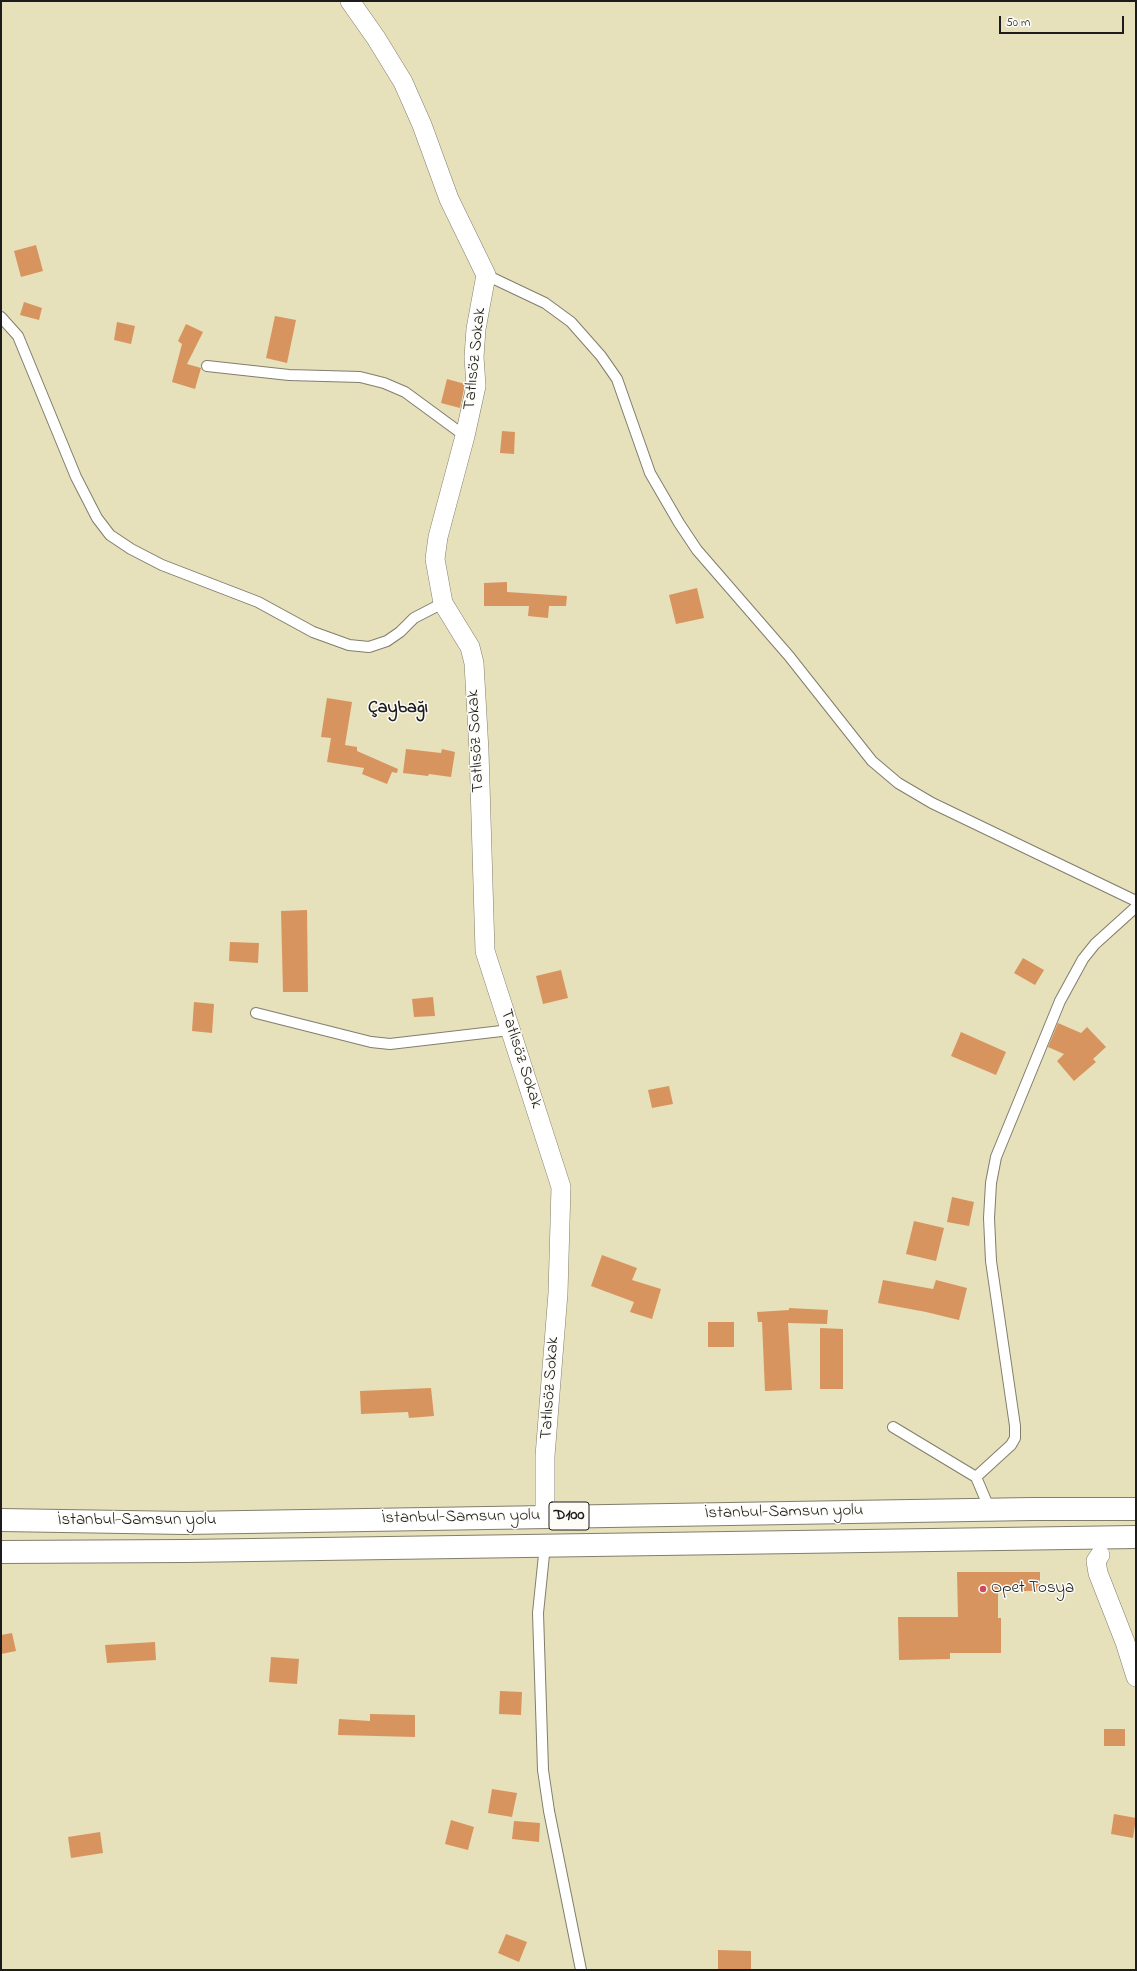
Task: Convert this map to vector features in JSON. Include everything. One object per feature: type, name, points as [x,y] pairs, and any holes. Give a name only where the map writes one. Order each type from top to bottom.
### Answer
[{"type":"highway","name":"İstanbul-Samsun yolu","points":[[1,1520],[185,1523],[545,1516],[1136,1508]]},
{"type":"highway","name":"İstanbul-Samsun yolu","points":[[1,1552],[185,1551],[1136,1537]]},
{"type":"street","points":[[350,1],[376,38],[403,82],[422,125],[449,199],[486,275]]},
{"type":"street","name":"Tatlısöz Sokak","points":[[486,275],[476,329],[474,357],[476,386],[465,436],[437,544],[435,559],[443,603],[470,647],[474,664],[479,751],[485,951],[560,1187],[558,1293],[545,1456],[545,1516]]},
{"type":"street","points":[[1100,1555],[1096,1561],[1098,1573],[1125,1642],[1136,1677]]},
{"type":"lane","points":[[486,275],[545,303],[571,322],[601,356],[617,379],[650,473],[686,534],[697,550],[789,656],[872,761],[898,783],[932,803],[1136,901]]},
{"type":"lane","points":[[1,317],[18,336],[76,477],[97,518],[110,535],[130,550],[162,565],[258,602],[313,632],[349,645],[369,647],[387,641],[400,632],[414,618],[443,603]]},
{"type":"lane","points":[[207,366],[289,376],[360,378],[384,383],[405,392],[465,436]]},
{"type":"lane","points":[[976,1477],[1011,1446],[1015,1438],[991,1261],[989,1218],[996,1157],[1060,1001],[1083,959],[1095,944],[1136,907]]},
{"type":"lane","points":[[256,1013],[371,1042],[384,1043],[510,1030]]},
{"type":"lane","points":[[892,1427],[976,1477],[990,1510]]},
{"type":"lane","points":[[545,1545],[538,1614],[543,1770],[549,1811],[581,1970]]},
{"type":"building","points":[[36,245],[43,271],[21,277],[14,251]]},
{"type":"building","points":[[24,302],[42,308],[39,320],[20,315]]},
{"type":"building","points":[[275,316],[296,320],[287,363],[266,358]]},
{"type":"building","points":[[117,322],[135,326],[131,344],[114,340]]},
{"type":"building","points":[[186,324],[203,332],[187,364],[201,368],[195,389],[172,382],[182,344],[178,341]]},
{"type":"building","points":[[447,379],[465,384],[460,408],[441,403]]},
{"type":"building","points":[[502,431],[515,432],[514,454],[500,453]]},
{"type":"building","points":[[507,582],[507,592],[567,596],[566,606],[549,606],[548,618],[528,616],[529,606],[484,606],[484,583]]},
{"type":"building","points":[[697,588],[704,618],[676,624],[669,595]]},
{"type":"building","points":[[327,698],[352,702],[345,745],[357,747],[357,751],[398,769],[397,773],[392,772],[387,784],[362,774],[364,768],[327,762],[331,738],[321,737]]},
{"type":"building","points":[[406,749],[441,753],[442,749],[455,752],[451,777],[403,773]]},
{"type":"building","points":[[307,910],[308,992],[283,992],[281,911]]},
{"type":"building","points":[[230,942],[259,943],[258,963],[229,961]]},
{"type":"building","points":[[1023,958],[1044,970],[1035,985],[1014,973]]},
{"type":"building","points":[[561,970],[568,998],[543,1004],[536,976]]},
{"type":"building","points":[[433,997],[435,1016],[414,1017],[412,999]]},
{"type":"building","points":[[194,1002],[214,1004],[212,1033],[192,1031]]},
{"type":"building","points":[[1058,1023],[1081,1033],[1087,1027],[1106,1047],[1093,1059],[1096,1062],[1074,1081],[1057,1061],[1064,1054],[1048,1047]]},
{"type":"building","points":[[961,1032],[1006,1052],[996,1075],[951,1056]]},
{"type":"building","points":[[669,1086],[673,1104],[652,1108],[648,1090]]},
{"type":"building","points":[[952,1197],[974,1202],[969,1226],[947,1222]]},
{"type":"building","points":[[914,1221],[944,1228],[936,1261],[906,1254]]},
{"type":"building","points":[[602,1255],[637,1268],[632,1280],[661,1289],[652,1319],[630,1312],[634,1302],[591,1286]]},
{"type":"building","points":[[883,1280],[933,1289],[936,1280],[967,1288],[959,1320],[878,1303]]},
{"type":"building","points":[[789,1308],[828,1310],[827,1324],[788,1323],[792,1390],[765,1391],[762,1322],[758,1322],[757,1312],[789,1310]]},
{"type":"building","points":[[708,1322],[734,1322],[734,1347],[708,1347]]},
{"type":"building","points":[[820,1328],[843,1329],[843,1389],[820,1389]]},
{"type":"building","points":[[431,1388],[434,1416],[409,1418],[408,1412],[361,1414],[360,1391]]},
{"type":"building","points":[[957,1572],[1040,1572],[1040,1591],[998,1591],[998,1618],[1001,1618],[1001,1653],[950,1653],[950,1659],[899,1660],[898,1617],[958,1617]]},
{"type":"building","points":[[12,1633],[16,1651],[1,1654],[1,1635]]},
{"type":"building","points":[[155,1642],[156,1660],[107,1663],[105,1645]]},
{"type":"building","points":[[271,1657],[299,1659],[297,1684],[269,1682]]},
{"type":"building","points":[[500,1691],[522,1692],[521,1715],[499,1714]]},
{"type":"building","points":[[370,1714],[415,1715],[415,1737],[338,1735],[339,1719],[370,1721]]},
{"type":"building","points":[[1104,1729],[1125,1729],[1125,1746],[1104,1746]]},
{"type":"building","points":[[492,1789],[517,1793],[512,1817],[488,1813]]},
{"type":"building","points":[[1114,1814],[1136,1818],[1133,1838],[1111,1834]]},
{"type":"building","points":[[451,1820],[474,1827],[468,1850],[445,1844]]},
{"type":"building","points":[[514,1821],[540,1823],[539,1842],[512,1839]]},
{"type":"building","points":[[100,1832],[103,1853],[71,1858],[68,1837]]},
{"type":"building","points":[[506,1934],[527,1942],[519,1962],[498,1953]]},
{"type":"building","points":[[718,1950],[751,1951],[751,1970],[718,1970]]},
{"type":"place","name":"Opet Tosya","points":[[983,1589]]},
{"type":"district","name":"Çaybağı","points":[[398,709]]}]
